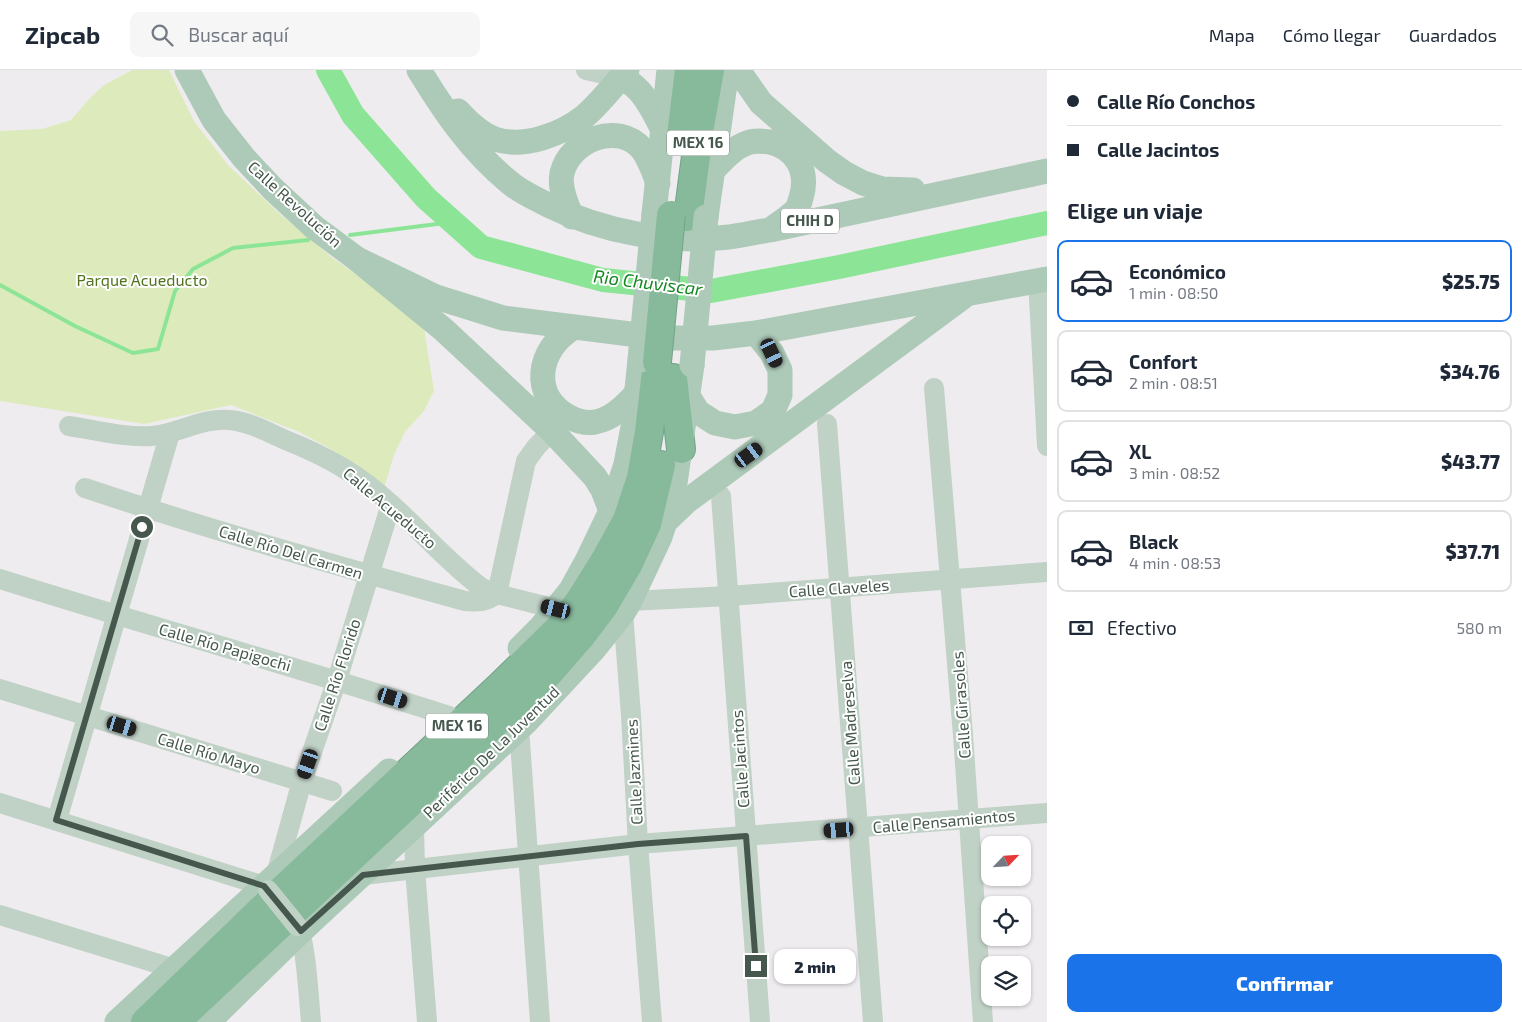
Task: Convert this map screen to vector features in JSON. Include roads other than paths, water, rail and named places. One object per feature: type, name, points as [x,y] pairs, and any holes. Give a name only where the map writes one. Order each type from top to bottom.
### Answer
[{"type":"highway","name":"MEX 16","points":[[670,371],[671,215],[689,70]]},
{"type":"highway","name":"MEX 16","points":[[145,1022],[559,628],[605,560],[627,520],[641,478],[649,432],[670,371],[697,217],[700,126],[710,70]]},
{"type":"highway","points":[[670,371],[681,449]]},
{"type":"highway","name":"Periférico De La Juventud","points":[[176,1022],[549,673],[582,635],[609,598],[628,565],[647,524],[657,486],[666,438],[670,371]]},
{"type":"main road","name":"Calle Revolución","points":[[187,70],[214,120],[244,158],[273,189],[314,226],[357,259]]},
{"type":"main road","points":[[419,70],[440,104],[481,156],[510,183],[530,196],[572,217]]},
{"type":"main road","points":[[425,70],[451,104],[476,128],[495,139],[522,141],[544,138],[564,130],[586,115],[624,74],[640,90],[663,130]]},
{"type":"main road","points":[[670,70],[654,214],[670,371],[698,412],[715,423],[735,427],[756,423],[773,411],[780,395],[780,370],[772,353],[756,333]]},
{"type":"main road","points":[[697,217],[714,169],[728,70]]},
{"type":"main road","points":[[738,70],[760,103],[827,161],[864,184],[882,189],[912,190],[985,184]]},
{"type":"main road","points":[[572,217],[563,193],[562,173],[569,156],[577,148],[596,138],[607,135],[622,136],[633,141],[642,149],[658,183]]},
{"type":"main road","points":[[714,169],[733,150],[748,142],[762,140],[790,151],[801,166],[805,186],[798,207],[788,218],[770,230]]},
{"type":"main road","name":"CHIH D","points":[[572,217],[603,227],[640,234],[687,239],[729,237],[770,230],[1047,170]]},
{"type":"main road","points":[[357,259],[436,297],[503,318],[662,338],[713,338],[756,333],[1042,280]]},
{"type":"main road","points":[[357,259],[444,330],[552,431],[595,477],[603,490],[611,512]]},
{"type":"main road","points":[[666,521],[687,501],[968,293]]},
{"type":"main road","points":[[573,328],[562,335],[545,358],[542,377],[547,396],[560,412],[578,422],[595,422],[612,416],[636,394],[670,371]]},
{"type":"main road","points":[[117,1022],[269,884],[449,716],[556,609],[571,590],[588,559],[611,512],[620,488],[633,427],[636,394]]},
{"type":"main road","name":"Periférico De La Juventud","points":[[208,1022],[299,929],[363,875],[519,728],[575,670],[627,607],[660,538],[666,521],[673,497],[681,449]]},
{"type":"street","points":[[586,70],[624,74]]},
{"type":"street","points":[[1042,280],[1047,446]]},
{"type":"street","name":"Calle Girasoles","points":[[934,388],[970,820],[983,1022]]},
{"type":"street","name":"Calle Acueducto","points":[[69,426],[152,436],[170,434],[210,421],[228,420],[245,423],[332,460],[356,476],[391,504],[482,588],[497,594],[556,609]]},
{"type":"street","name":"Calle Madreselva","points":[[827,424],[873,1022]]},
{"type":"street","points":[[497,594],[526,461],[537,446],[552,431]]},
{"type":"street","points":[[56,820],[170,434]]},
{"type":"street","name":"Calle Río Del Carmen","points":[[85,488],[148,509],[368,575],[465,601],[479,602],[488,600],[497,594]]},
{"type":"street","name":"Calle Jacintos","points":[[721,496],[760,1022]]},
{"type":"street","name":"Calle Río Florido","points":[[269,884],[337,680],[391,504]]},
{"type":"street","name":"Calle Claveles","points":[[627,607],[729,596],[1047,572]]},
{"type":"street","name":"Calle Río Papigochi","points":[[0,579],[337,680],[449,716]]},
{"type":"street","name":"Calle Jazmines","points":[[627,607],[638,844],[652,1022]]},
{"type":"street","name":"Calle Río Mayo","points":[[0,690],[332,791]]},
{"type":"street","points":[[519,728],[540,1022]]},
{"type":"street","points":[[0,803],[269,884],[299,929],[311,1022]]},
{"type":"street","name":"Calle Pensamientos","points":[[363,875],[638,844],[1047,813]]},
{"type":"street","points":[[414,826],[415,869],[427,1022]]},
{"type":"street","points":[[0,915],[175,969]]},
{"type":"waterway","name":"Rio Chuviscar","points":[[328,70],[353,115],[426,198],[481,247],[603,280],[711,291],[839,267],[1047,223]]},
{"type":"waterway","points":[[350,235],[453,222]]},
{"type":"waterway","points":[[0,285],[75,326],[133,353],[158,349],[175,291],[193,269],[233,248],[308,240]]},
{"type":"park label","name":"Parque Acueducto","points":[[142,280]]}]
